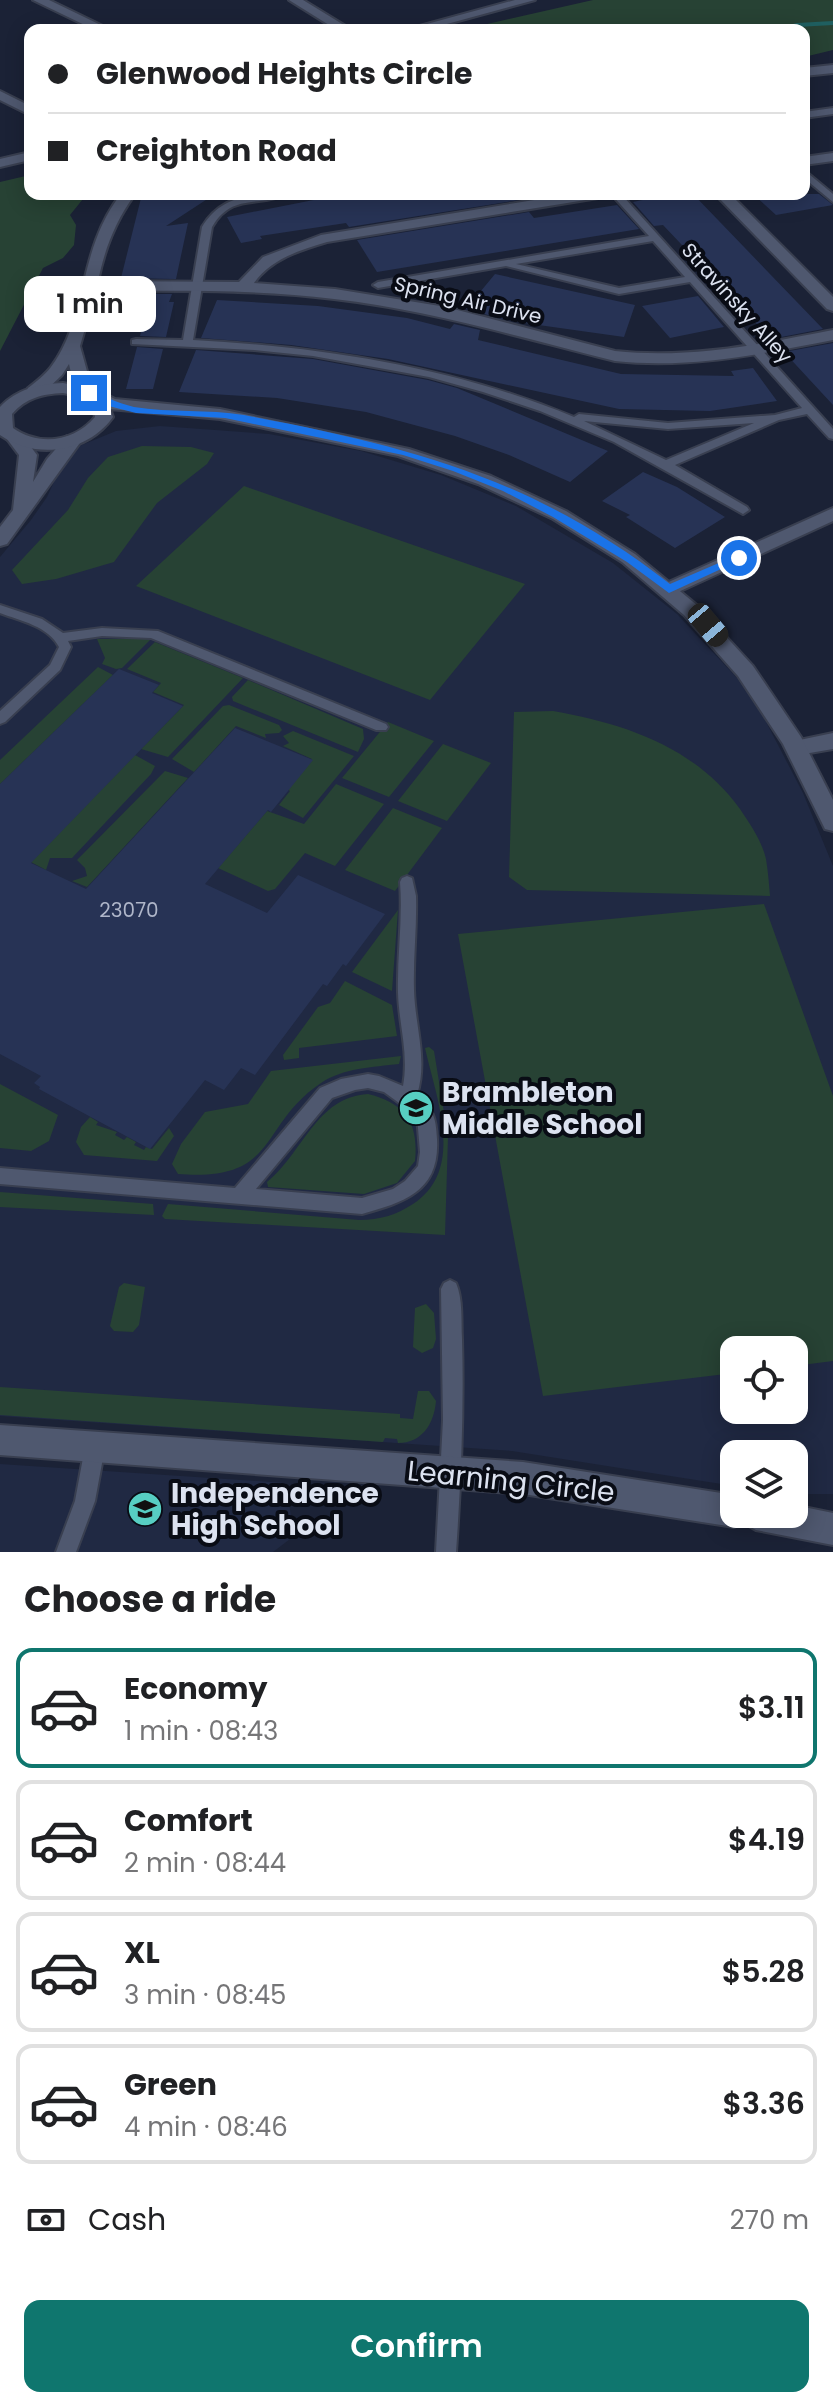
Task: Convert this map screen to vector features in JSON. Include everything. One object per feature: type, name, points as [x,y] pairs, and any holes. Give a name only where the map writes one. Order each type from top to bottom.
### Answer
[{"type":"street","points":[[39,0],[92,24]]},
{"type":"street","points":[[295,0],[336,24]]},
{"type":"street","points":[[486,0],[500,8]]},
{"type":"street","points":[[435,24],[529,0]]},
{"type":"street","points":[[810,71],[833,69]]},
{"type":"street","points":[[0,95],[24,108]]},
{"type":"street","points":[[0,163],[24,157]]},
{"type":"street","points":[[810,160],[833,157]]},
{"type":"street","points":[[19,517],[28,455],[7,432],[3,414],[17,398],[51,379],[73,348],[110,215],[123,200]]},
{"type":"street","points":[[244,287],[248,277],[266,262],[293,248],[326,238],[561,200]]},
{"type":"street","points":[[728,200],[833,306]]},
{"type":"street","name":"Spring Air Drive","points":[[91,286],[244,287],[335,294],[491,323],[615,356],[681,360],[833,335]]},
{"type":"street","points":[[0,540],[19,517],[53,463],[104,417],[95,397],[79,381],[73,348]]},
{"type":"street","points":[[17,398],[63,388],[136,410],[225,415],[314,431],[406,453],[507,489],[597,538],[669,589],[708,625],[744,668],[798,747],[833,823]]},
{"type":"street","points":[[7,432],[43,444],[132,423],[259,423]]},
{"type":"street","points":[[669,589],[833,514]]},
{"type":"street","points":[[798,747],[833,741]]},
{"type":"street","name":"Learning Circle","points":[[0,1440],[453,1471],[523,1478],[720,1509]]},
{"type":"lane","points":[[810,114],[833,111]]},
{"type":"lane","points":[[810,178],[833,199]]},
{"type":"lane","points":[[188,342],[207,227],[212,215],[232,202],[244,200]]},
{"type":"lane","name":"Stravinsky Alley","points":[[621,200],[833,436]]},
{"type":"lane","points":[[378,285],[654,238]]},
{"type":"lane","points":[[503,264],[619,291],[691,279]]},
{"type":"lane","points":[[136,342],[188,342],[303,351],[401,367],[483,388],[562,415],[667,464],[743,510]]},
{"type":"lane","points":[[562,415],[668,426],[740,423],[809,410]]},
{"type":"lane","points":[[667,464],[775,418]]},
{"type":"lane","points":[[0,609],[63,637],[102,632],[153,634],[381,727]]},
{"type":"lane","points":[[0,719],[55,667],[65,647],[63,637]]},
{"type":"lane","points":[[407,882],[411,909],[406,997],[416,1078],[408,1097]]},
{"type":"lane","points":[[0,1176],[239,1196],[362,1206],[395,1197],[420,1182],[429,1160],[425,1113],[393,1086],[370,1080],[346,1084],[326,1093],[239,1196]]},
{"type":"lane","points":[[446,1552],[453,1471],[456,1375],[450,1289]]},
{"type":"lane","points":[[66,1552],[85,1501],[95,1447]]},
{"type":"shaded area","name":"Brambleton Middle School","points":[[160,426],[269,434],[361,451],[441,475],[516,506],[613,563],[677,614],[737,678],[764,718],[803,793],[833,866],[833,1494],[808,1494],[808,1440],[720,1440],[720,1484],[512,1451],[0,1416],[0,557],[31,520],[47,497],[63,462],[77,447],[116,431]]},
{"type":"shaded area","name":"Independence High School","points":[[0,1464],[286,1483],[294,1536],[273,1552],[0,1552]]},
{"type":"green space","points":[[593,0],[833,0],[833,50],[810,56],[810,24],[487,24]]},
{"type":"green space","points":[[24,176],[24,200],[82,200],[70,215],[76,225],[74,245],[63,258],[43,268],[0,351],[0,182]]},
{"type":"green space","points":[[142,446],[191,447],[214,453],[207,464],[157,503],[114,562],[56,579],[22,584],[12,570],[68,510],[88,478],[108,457]]},
{"type":"green space","points":[[244,486],[525,584],[430,700],[136,586]]},
{"type":"green space","points":[[97,639],[150,640],[122,668],[116,669],[102,664],[105,658]]},
{"type":"green space","points":[[155,642],[243,678],[168,757],[141,749],[184,705],[153,692],[161,683],[127,669]]},
{"type":"green space","points":[[98,667],[113,675],[0,784],[0,760]]},
{"type":"green space","points":[[248,680],[363,729],[364,739],[358,752],[233,701],[232,697]]},
{"type":"green space","points":[[229,705],[279,725],[282,730],[265,734],[266,738],[236,726],[194,772],[172,759],[223,706]]},
{"type":"green space","points":[[553,711],[632,731],[680,754],[702,769],[740,809],[762,846],[770,896],[527,890],[509,877],[514,712]]},
{"type":"green space","points":[[388,722],[434,741],[389,797],[342,778]]},
{"type":"green space","points":[[293,731],[354,756],[303,818],[279,805],[290,791],[287,789],[312,759],[283,746],[289,743],[283,736]]},
{"type":"green space","points":[[443,744],[491,763],[447,821],[398,801]]},
{"type":"green space","points":[[135,755],[155,766],[151,774],[72,858],[50,858],[46,870],[31,862]]},
{"type":"green space","points":[[165,771],[188,778],[87,887],[72,881],[87,876],[85,868],[77,860]]},
{"type":"green space","points":[[336,784],[384,804],[335,866],[305,853],[275,889],[268,891],[218,868],[267,811],[304,824]]},
{"type":"green space","points":[[393,808],[442,828],[395,891],[345,870]]},
{"type":"green space","points":[[764,904],[833,1096],[833,1361],[808,1364],[808,1336],[720,1336],[720,1375],[543,1396],[458,934]]},
{"type":"green space","points":[[398,910],[392,991],[352,972]]},
{"type":"green space","points":[[345,981],[392,1005],[397,1036],[299,1048],[299,1058],[284,1060],[283,1055],[318,1007],[330,1003]]},
{"type":"green space","points":[[425,1048],[434,1051],[448,1137],[445,1235],[165,1219],[162,1216],[168,1204],[367,1220],[388,1216],[413,1204],[429,1189],[439,1172],[443,1152],[440,1110]]},
{"type":"green space","points":[[401,1056],[399,1064],[348,1071],[321,1083],[286,1116],[264,1148],[234,1169],[211,1174],[178,1174],[172,1164],[181,1144],[205,1112],[248,1104],[271,1071]]},
{"type":"green space","points":[[0,1084],[58,1115],[49,1141],[31,1151],[0,1148]]},
{"type":"green space","points":[[368,1094],[392,1103],[412,1125],[415,1161],[397,1183],[364,1194],[268,1187],[267,1182],[323,1116],[350,1097]]},
{"type":"green space","points":[[90,1117],[98,1122],[96,1125],[117,1132],[115,1135],[124,1140],[127,1137],[144,1150],[146,1147],[152,1149],[169,1128],[174,1136],[157,1161],[84,1155],[76,1142],[81,1127]]},
{"type":"green space","points":[[0,1192],[153,1204],[154,1215],[0,1207]]},
{"type":"green space","points":[[124,1283],[145,1287],[139,1325],[133,1332],[114,1331],[110,1326],[119,1287]]},
{"type":"green space","points":[[426,1304],[434,1313],[436,1339],[433,1348],[422,1353],[413,1347],[415,1308]]},
{"type":"green space","points":[[0,1387],[400,1414],[400,1418],[413,1419],[418,1391],[429,1391],[436,1401],[433,1417],[425,1431],[414,1440],[398,1443],[397,1439],[385,1438],[383,1442],[0,1415]]},
{"type":"building","points":[[810,194],[819,194],[833,205],[776,215],[760,200],[810,200]]},
{"type":"building","points":[[140,200],[206,200],[166,226],[188,223],[176,279],[121,278]]},
{"type":"building","points":[[313,200],[519,200],[349,227],[346,223],[260,236],[262,239],[241,243],[227,217]]},
{"type":"building","points":[[699,200],[823,329],[771,339],[663,225],[654,226],[633,202]]},
{"type":"building","points":[[617,205],[639,229],[377,272],[357,240],[529,212],[534,218]]},
{"type":"building","points":[[495,274],[635,305],[624,337],[510,321],[466,309]]},
{"type":"building","points":[[116,294],[172,294],[169,302],[174,302],[166,337],[140,336],[142,328],[106,327]]},
{"type":"building","points":[[698,296],[724,327],[670,338],[642,306]]},
{"type":"building","points":[[217,300],[318,306],[407,318],[450,329],[454,324],[480,330],[478,340],[621,374],[734,376],[731,371],[753,368],[777,401],[710,411],[619,409],[388,359],[291,345],[201,338]]},
{"type":"building","points":[[833,343],[833,405],[784,352]]},
{"type":"building","points":[[137,347],[163,349],[153,389],[126,389]]},
{"type":"building","points":[[196,350],[313,359],[428,380],[457,388],[608,451],[570,482],[509,455],[455,436],[366,412],[277,398],[179,392]]},
{"type":"building","points":[[643,472],[677,487],[725,517],[675,548],[626,517],[630,515],[602,501]]},
{"type":"building","points":[[119,669],[159,685],[152,693],[183,706],[31,863],[86,889],[235,728],[313,760],[271,812],[268,810],[205,884],[267,913],[298,875],[385,914],[346,966],[343,964],[327,986],[323,984],[255,1075],[241,1068],[224,1090],[205,1080],[150,1149],[39,1089],[34,1083],[41,1076],[0,1054],[0,784]]},
{"type":"waterway","points":[[810,24],[833,23]]},
{"type":"place","name":"Brambleton Middle School","points":[[416,1108]]},
{"type":"place","name":"Independence High School","points":[[145,1509]]},
{"type":"route","points":[[89,393],[100,401],[136,410],[225,415],[314,431],[457,469],[507,489],[557,515],[631,559],[669,589],[739,558]]}]
